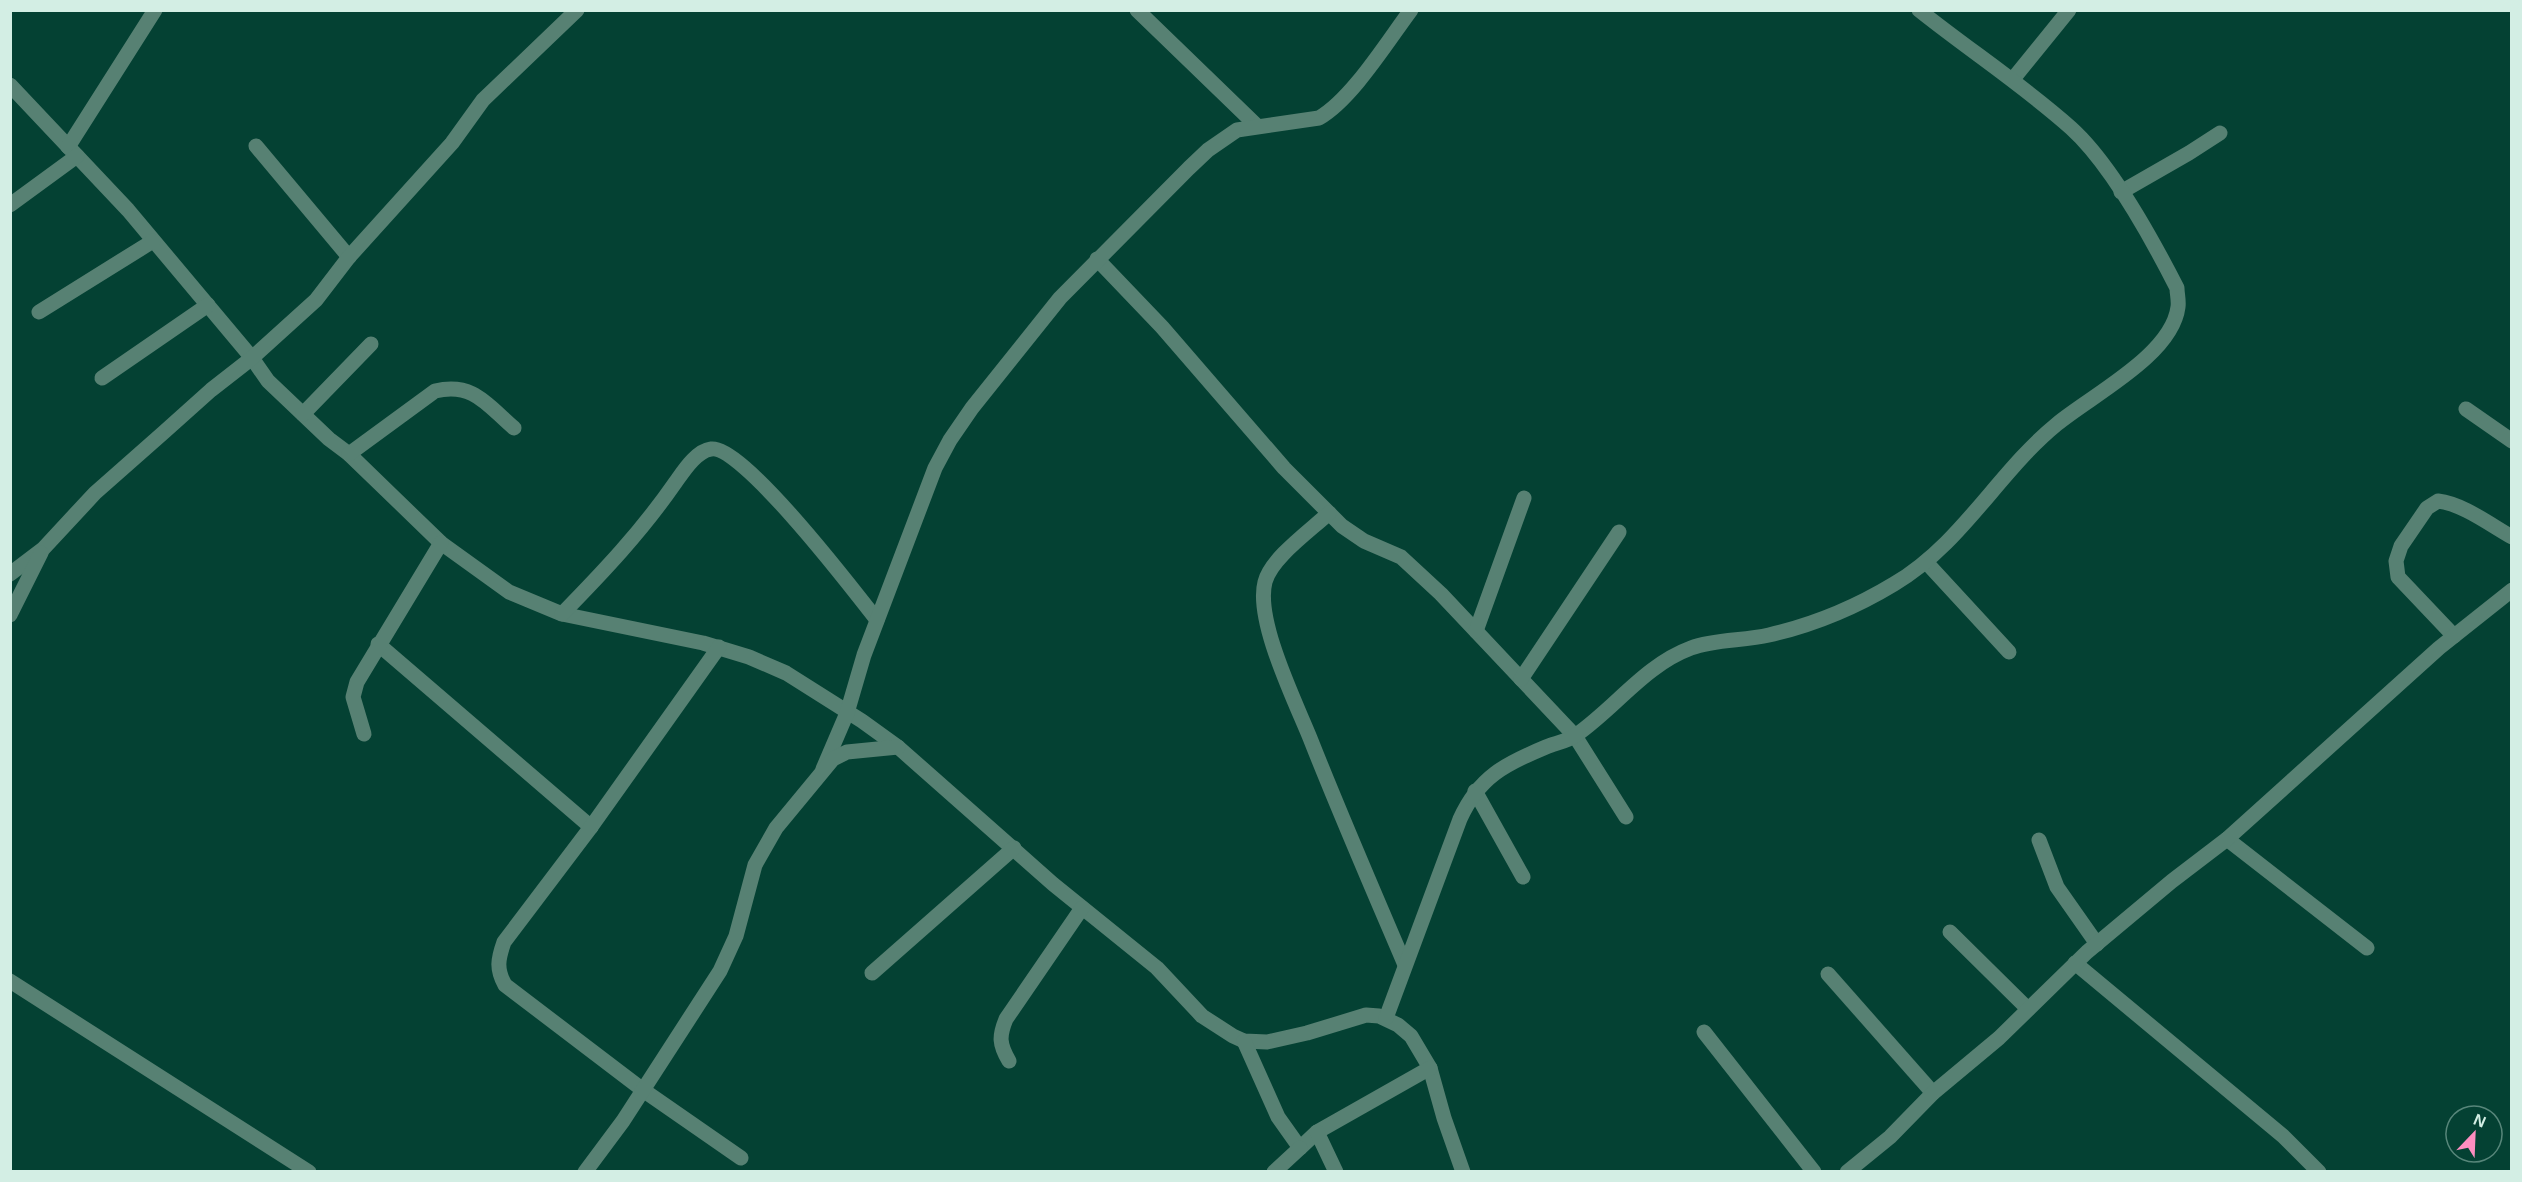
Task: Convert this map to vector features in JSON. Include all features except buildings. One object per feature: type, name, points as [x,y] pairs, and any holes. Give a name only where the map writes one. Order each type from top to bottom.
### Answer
[{"type":"street","points":[[10,205],[73,151],[155,10]]},
{"type":"street","points":[[1137,10],[1257,126]]},
{"type":"street","points":[[823,769],[847,713],[877,620],[935,468],[950,440],[972,408],[1060,298],[1208,150],[1238,130],[1319,117],[1329,112],[1374,59],[1411,10]]},
{"type":"street","points":[[1386,1018],[1460,819],[1474,791],[1486,780],[1512,763],[1575,736],[1624,692],[1667,659],[1693,647],[1770,635],[1853,607],[1895,584],[1926,562],[1980,508],[2034,444],[2158,346],[2174,321],[2179,305],[2177,288],[2107,169],[2072,129],[2013,79],[1978,57],[1919,10]]},
{"type":"street","points":[[2013,79],[2069,10]]},
{"type":"street","points":[[10,574],[42,549],[95,494],[211,390],[252,358],[316,300],[349,257],[452,143],[483,100],[570,13]]},
{"type":"street","points":[[10,85],[129,210],[252,358],[268,381],[329,439],[349,454],[441,543],[508,592],[562,614],[719,647],[786,673],[898,747],[1082,908],[1157,968],[1202,1016],[1244,1041],[1267,1042],[1307,1033],[1366,1015],[1386,1018],[1398,1024],[1412,1036],[1430,1068],[1444,1118],[1463,1171]]},
{"type":"street","points":[[2121,192],[2189,153],[2220,132]]},
{"type":"street","points":[[256,146],[349,257]]},
{"type":"street","points":[[39,312],[153,241]]},
{"type":"street","points":[[1097,259],[1162,327],[1284,468],[1342,526],[1364,541],[1401,557],[1441,594],[1575,736],[1626,817]]},
{"type":"street","points":[[102,378],[208,305]]},
{"type":"street","points":[[303,414],[371,344]]},
{"type":"street","points":[[349,454],[435,391],[450,387],[473,392],[514,428]]},
{"type":"street","points":[[2466,409],[2511,441]]},
{"type":"street","points":[[562,614],[626,548],[685,469],[702,453],[711,449],[721,450],[732,457],[779,502],[830,558],[877,620]]},
{"type":"street","points":[[1476,631],[1524,498]]},
{"type":"street","points":[[2454,636],[2398,577],[2396,561],[2401,546],[2427,508],[2438,501],[2464,510],[2511,537]]},
{"type":"street","points":[[1329,513],[1271,567],[1264,583],[1265,609],[1274,650],[1341,816],[1405,965]]},
{"type":"street","points":[[1521,679],[1619,532]]},
{"type":"street","points":[[364,734],[353,697],[357,682],[441,543]]},
{"type":"street","points":[[10,615],[42,549]]},
{"type":"street","points":[[1926,562],[2009,652]]},
{"type":"street","points":[[1847,1172],[1890,1137],[1933,1093],[1999,1038],[2075,963],[2172,881],[2228,839],[2454,636],[2511,590]]},
{"type":"street","points":[[378,644],[591,827]]},
{"type":"street","points":[[719,647],[591,827],[504,942],[497,961],[505,985],[643,1090],[741,1158]]},
{"type":"street","points":[[585,1172],[643,1090],[720,971],[736,936],[752,873],[776,828],[833,759],[847,752],[898,747]]},
{"type":"street","points":[[1474,791],[1523,877]]},
{"type":"street","points":[[2228,839],[2367,948]]},
{"type":"street","points":[[2039,840],[2057,887],[2097,944]]},
{"type":"street","points":[[872,973],[1014,848]]},
{"type":"street","points":[[1009,1061],[1000,1046],[1000,1034],[1006,1019],[1082,908]]},
{"type":"street","points":[[1950,932],[2028,1009]]},
{"type":"street","points":[[2075,963],[2283,1136],[2319,1172]]},
{"type":"street","points":[[1828,974],[1933,1093]]},
{"type":"street","points":[[10,981],[309,1172]]},
{"type":"street","points":[[1704,1032],[1814,1172]]},
{"type":"street","points":[[1244,1041],[1278,1118],[1300,1148]]},
{"type":"street","points":[[1274,1172],[1317,1132],[1430,1068]]},
{"type":"street","points":[[1317,1132],[1336,1172]]}]
